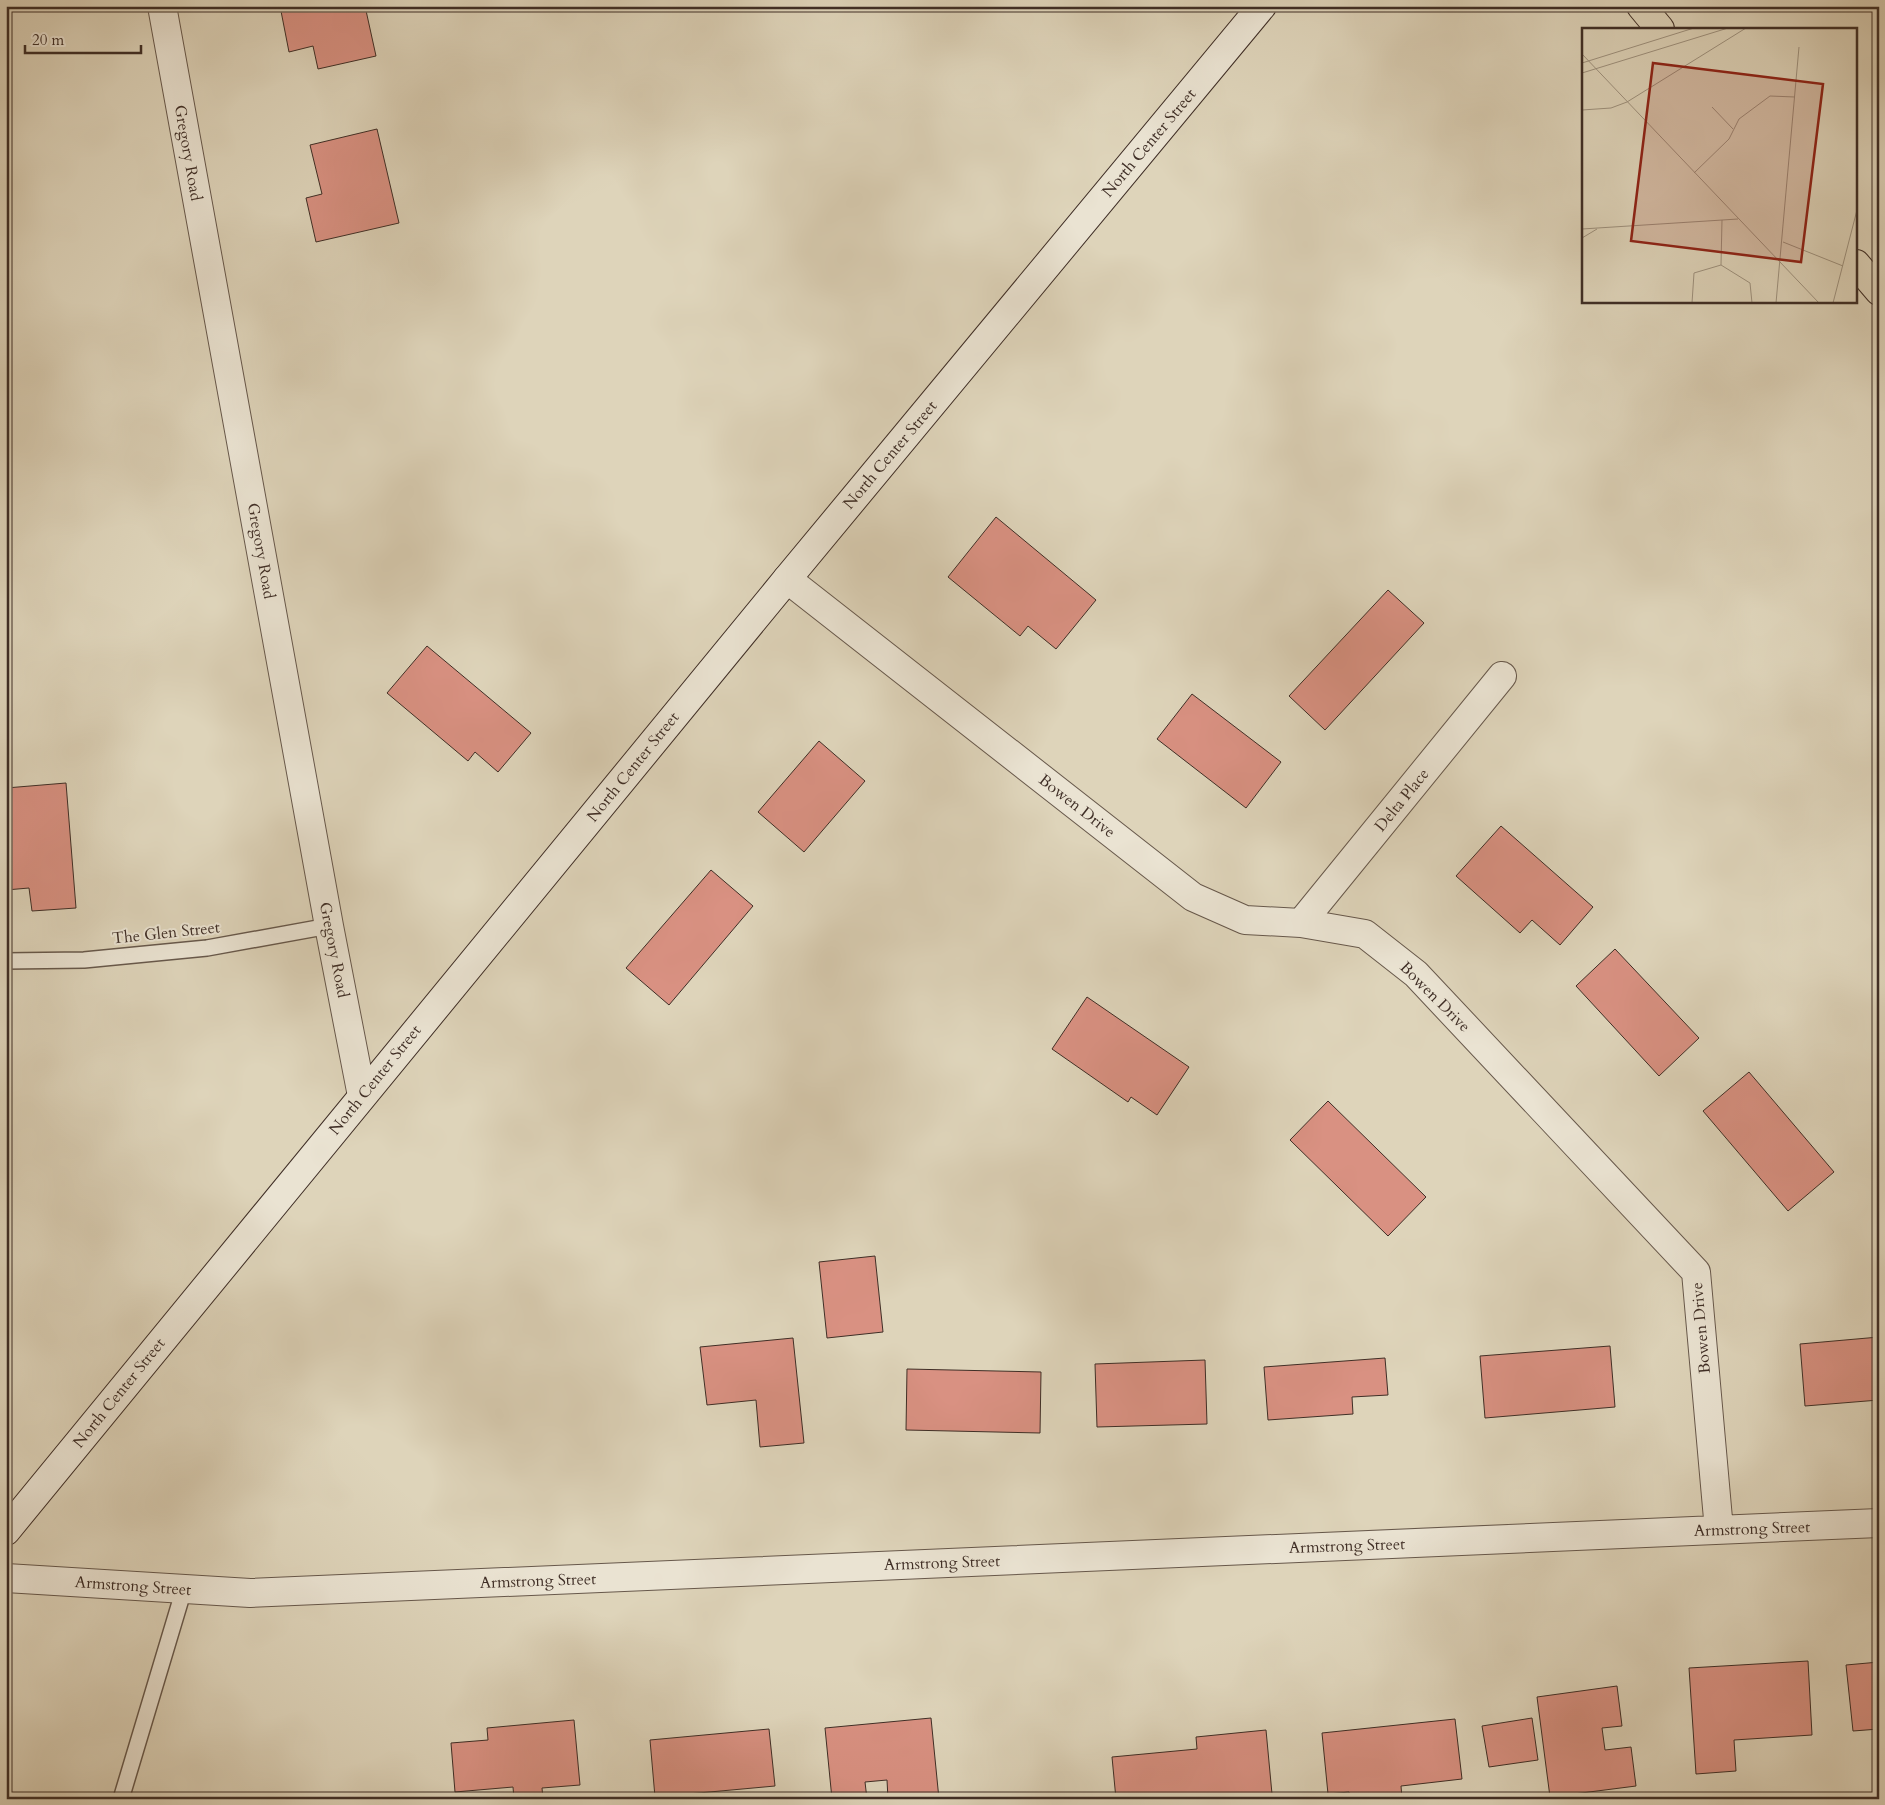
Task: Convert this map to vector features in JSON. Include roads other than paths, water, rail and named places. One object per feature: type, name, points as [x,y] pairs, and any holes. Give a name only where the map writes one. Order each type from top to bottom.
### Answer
[{"type":"highway","points":[[1641,6],[1659,28]]},
{"type":"highway","points":[[1858,266],[1879,291]]},
{"type":"street","name":"Gregory Road","points":[[162,6],[329,926],[362,1096]]},
{"type":"street","name":"North Center Street","points":[[6,1530],[787,579],[1262,6]]},
{"type":"street","name":"Bowen Drive","points":[[787,579],[1193,897],[1245,920],[1301,923],[1365,934],[1416,974],[1696,1272],[1719,1530]]},
{"type":"street","name":"Delta Place","points":[[1301,923],[1502,676]]},
{"type":"street","name":"Armstrong Street","points":[[6,1578],[250,1593],[1879,1523]]},
{"type":"lane","name":"The Glen Street","points":[[6,961],[84,960],[207,948],[329,926]]},
{"type":"lane","points":[[121,1799],[184,1589]]}]
